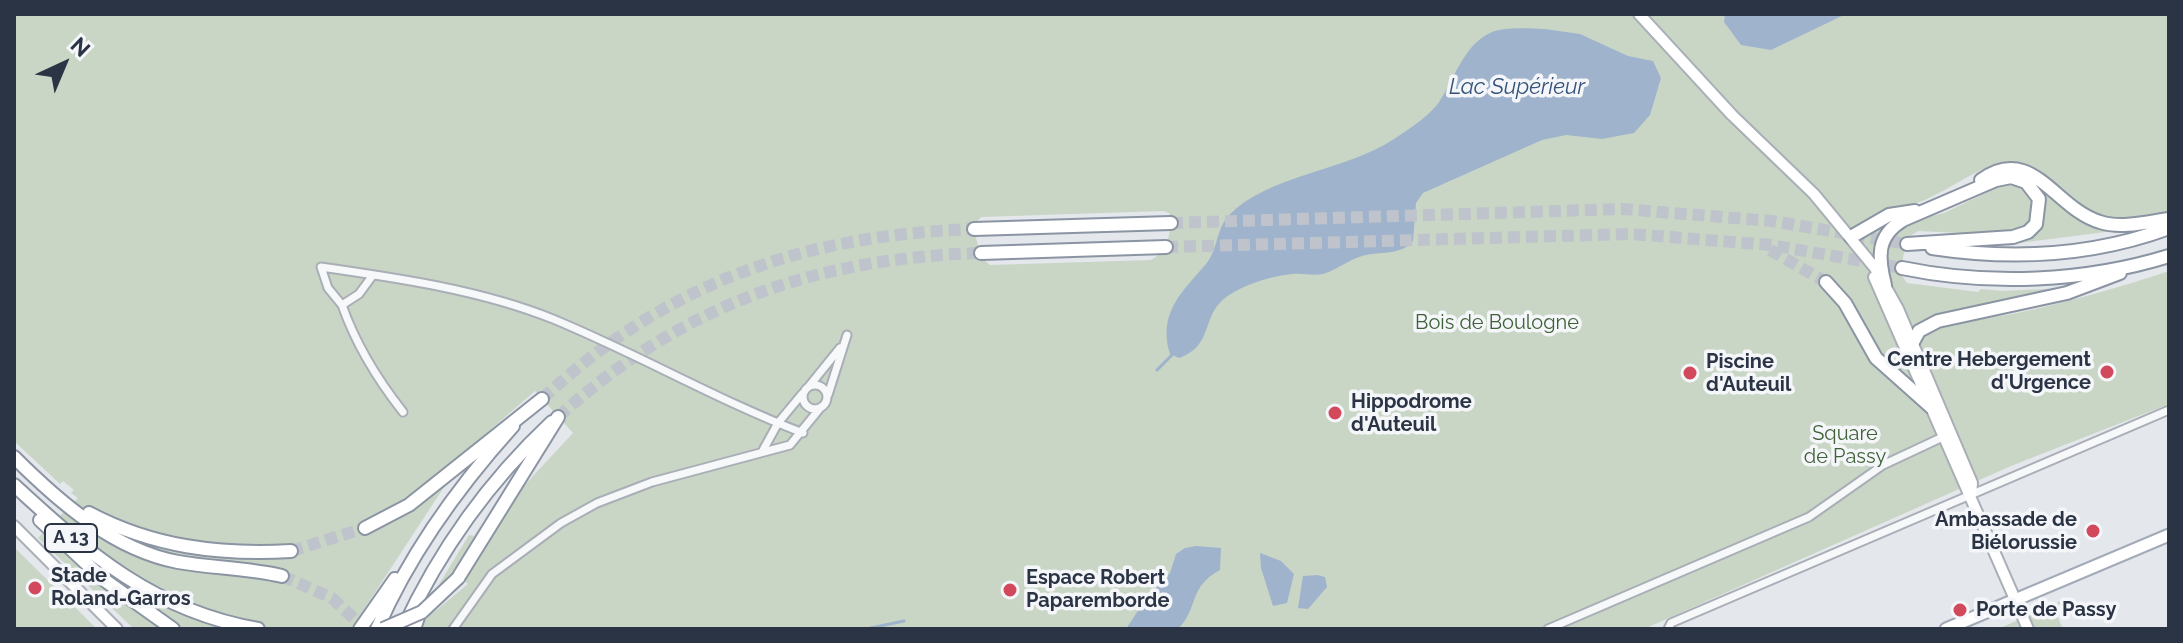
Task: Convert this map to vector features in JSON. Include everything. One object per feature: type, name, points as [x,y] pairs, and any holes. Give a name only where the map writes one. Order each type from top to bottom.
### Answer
[{"type":"highway","points":[[1960,195],[1993,172],[2012,168],[2030,173],[2080,212],[2100,222],[2117,225],[2169,219]]},
{"type":"highway","points":[[1885,285],[1879,258],[1885,237],[1896,224],[1996,180],[2017,178],[2034,189],[2040,214],[2032,228],[2018,236],[1907,244],[1982,254],[2051,253],[2111,245],[2169,228]]},
{"type":"highway","points":[[1851,237],[1889,215],[1922,211]]},
{"type":"highway","points":[[974,229],[1171,223]]},
{"type":"highway","points":[[981,253],[1166,247]]},
{"type":"highway","points":[[1902,268],[1975,277],[2026,278],[2100,271],[2164,257]]},
{"type":"highway","points":[[1912,344],[1919,331],[1938,321],[2067,293],[2164,257]]},
{"type":"highway","points":[[1826,282],[1845,303],[1876,358],[1931,407]]},
{"type":"highway","points":[[360,629],[480,463],[542,399],[409,505],[365,528]]},
{"type":"highway","points":[[380,629],[422,612],[458,578],[558,417],[495,483],[444,553],[403,629]]},
{"type":"highway","name":"A 13","points":[[14,457],[58,497],[112,537],[159,557],[282,576]]},
{"type":"highway","points":[[14,488],[82,562],[173,629]]},
{"type":"highway","name":"A 13","points":[[14,488],[84,549],[134,584],[209,616],[258,629]]},
{"type":"highway","points":[[58,497],[118,527],[178,546],[232,553],[291,551]]},
{"type":"highway","points":[[380,629],[426,538]]},
{"type":"highway","points":[[414,629],[444,553]]},
{"type":"main road","points":[[1639,14],[1732,115],[1814,194],[1851,237],[1885,285],[2028,629]]},
{"type":"main road","points":[[1861,250],[1931,407],[1947,435]]},
{"type":"main road","points":[[14,526],[117,629]]},
{"type":"main road","points":[[1946,629],[2169,535]]},
{"type":"street","points":[[403,412],[370,367],[342,305],[328,288],[321,267],[499,301],[551,319],[712,396],[803,433]]},
{"type":"street","points":[[342,305],[359,294],[373,275]]},
{"type":"street","points":[[453,629],[492,574],[572,516],[640,486],[790,445],[803,433],[827,397],[847,335]]},
{"type":"street","points":[[762,452],[778,423],[842,347]]},
{"type":"street","points":[[806,389],[821,387],[827,397]]},
{"type":"street","points":[[806,389],[806,406],[821,407]]},
{"type":"street","points":[[1668,628],[2169,410]]},
{"type":"street","points":[[1548,629],[1809,517],[1883,465],[1947,435]]},
{"type":"green space","name":"Bois de Boulogne","points":[[14,14],[2169,14],[2169,211],[2127,219],[2102,217],[2078,204],[2034,169],[2009,162],[1998,164],[1914,204],[1917,220],[1944,213],[2009,182],[2028,189],[2033,214],[2025,228],[1980,234],[1918,231],[1907,238],[1900,273],[1907,283],[1978,292],[1981,289],[2065,288],[1927,319],[1948,322],[2045,307],[2169,271],[2169,404],[2011,466],[1644,629],[419,629],[422,622],[468,584],[463,580],[519,491],[573,433],[535,391],[376,529],[416,507],[448,481],[351,629],[134,629],[38,538],[78,498],[71,493],[74,490],[63,481],[60,484],[14,441]],"holes":[[[1169,213],[1172,220],[1166,250],[1151,260],[990,265],[981,257],[973,226],[981,217]],[[1832,296],[1913,389],[1909,398],[1872,363]]]},
{"type":"green space","points":[[2038,186],[2121,230],[2019,243],[2033,232],[2042,219],[2044,204]]},
{"type":"green space","points":[[491,506],[460,562],[432,596],[469,535],[474,536]]},
{"type":"green space","name":"Stade Roland-Garros","points":[[14,547],[97,629],[14,629]]},
{"type":"green space","points":[[2061,601],[2056,613],[2063,629],[1998,629]]},
{"type":"water","points":[[1725,14],[1846,14],[1771,50],[1741,45],[1724,22]]},
{"type":"water","name":"Lac Supérieur","points":[[1510,29],[1545,29],[1580,34],[1628,56],[1653,61],[1661,78],[1650,115],[1634,133],[1602,139],[1566,135],[1542,140],[1423,193],[1416,203],[1413,241],[1408,246],[1362,256],[1323,274],[1285,275],[1241,288],[1215,309],[1199,345],[1179,358],[1170,354],[1167,326],[1174,304],[1210,258],[1229,215],[1264,191],[1375,150],[1411,128],[1437,105],[1472,46],[1490,33]]},
{"type":"water","points":[[1196,546],[1221,548],[1220,570],[1203,583],[1185,621],[1178,629],[1126,629],[1145,600],[1170,573],[1176,554]]},
{"type":"water","points":[[1260,553],[1281,561],[1294,574],[1287,603],[1273,606],[1261,568]]},
{"type":"water","points":[[1303,576],[1325,577],[1327,587],[1308,609],[1298,608]]},
{"type":"waterway","points":[[1157,370],[1172,355]]},
{"type":"waterway","points":[[866,629],[904,621]]},
{"type":"tunnel","points":[[1171,223],[1623,209],[1772,221],[1907,244]]},
{"type":"tunnel","points":[[542,399],[590,358],[638,324],[689,295],[742,272],[853,242],[912,233],[974,229]]},
{"type":"tunnel","points":[[1166,247],[1631,234],[1771,245],[1902,268]]},
{"type":"tunnel","points":[[1770,250],[1826,282]]},
{"type":"tunnel","points":[[558,417],[605,378],[653,345],[703,317],[754,295],[862,265],[981,253]]},
{"type":"tunnel","points":[[291,551],[365,528]]},
{"type":"tunnel","points":[[282,576],[332,598],[365,629]]},
{"type":"place","name":"Centre Hebergement d'Urgence","points":[[2107,372]]},
{"type":"place","name":"Piscine d'Auteuil","points":[[1690,373]]},
{"type":"place","name":"Hippodrome d'Auteuil","points":[[1335,413]]},
{"type":"place","name":"Ambassade de Biélorussie","points":[[2093,531]]},
{"type":"place","name":"Stade Roland-Garros","points":[[35,588]]},
{"type":"place","name":"Espace Robert Paparemborde","points":[[1010,590]]},
{"type":"place","name":"Porte de Passy","points":[[1960,610]]},
{"type":"park label","name":"Square de Passy","points":[[1845,446]]}]
